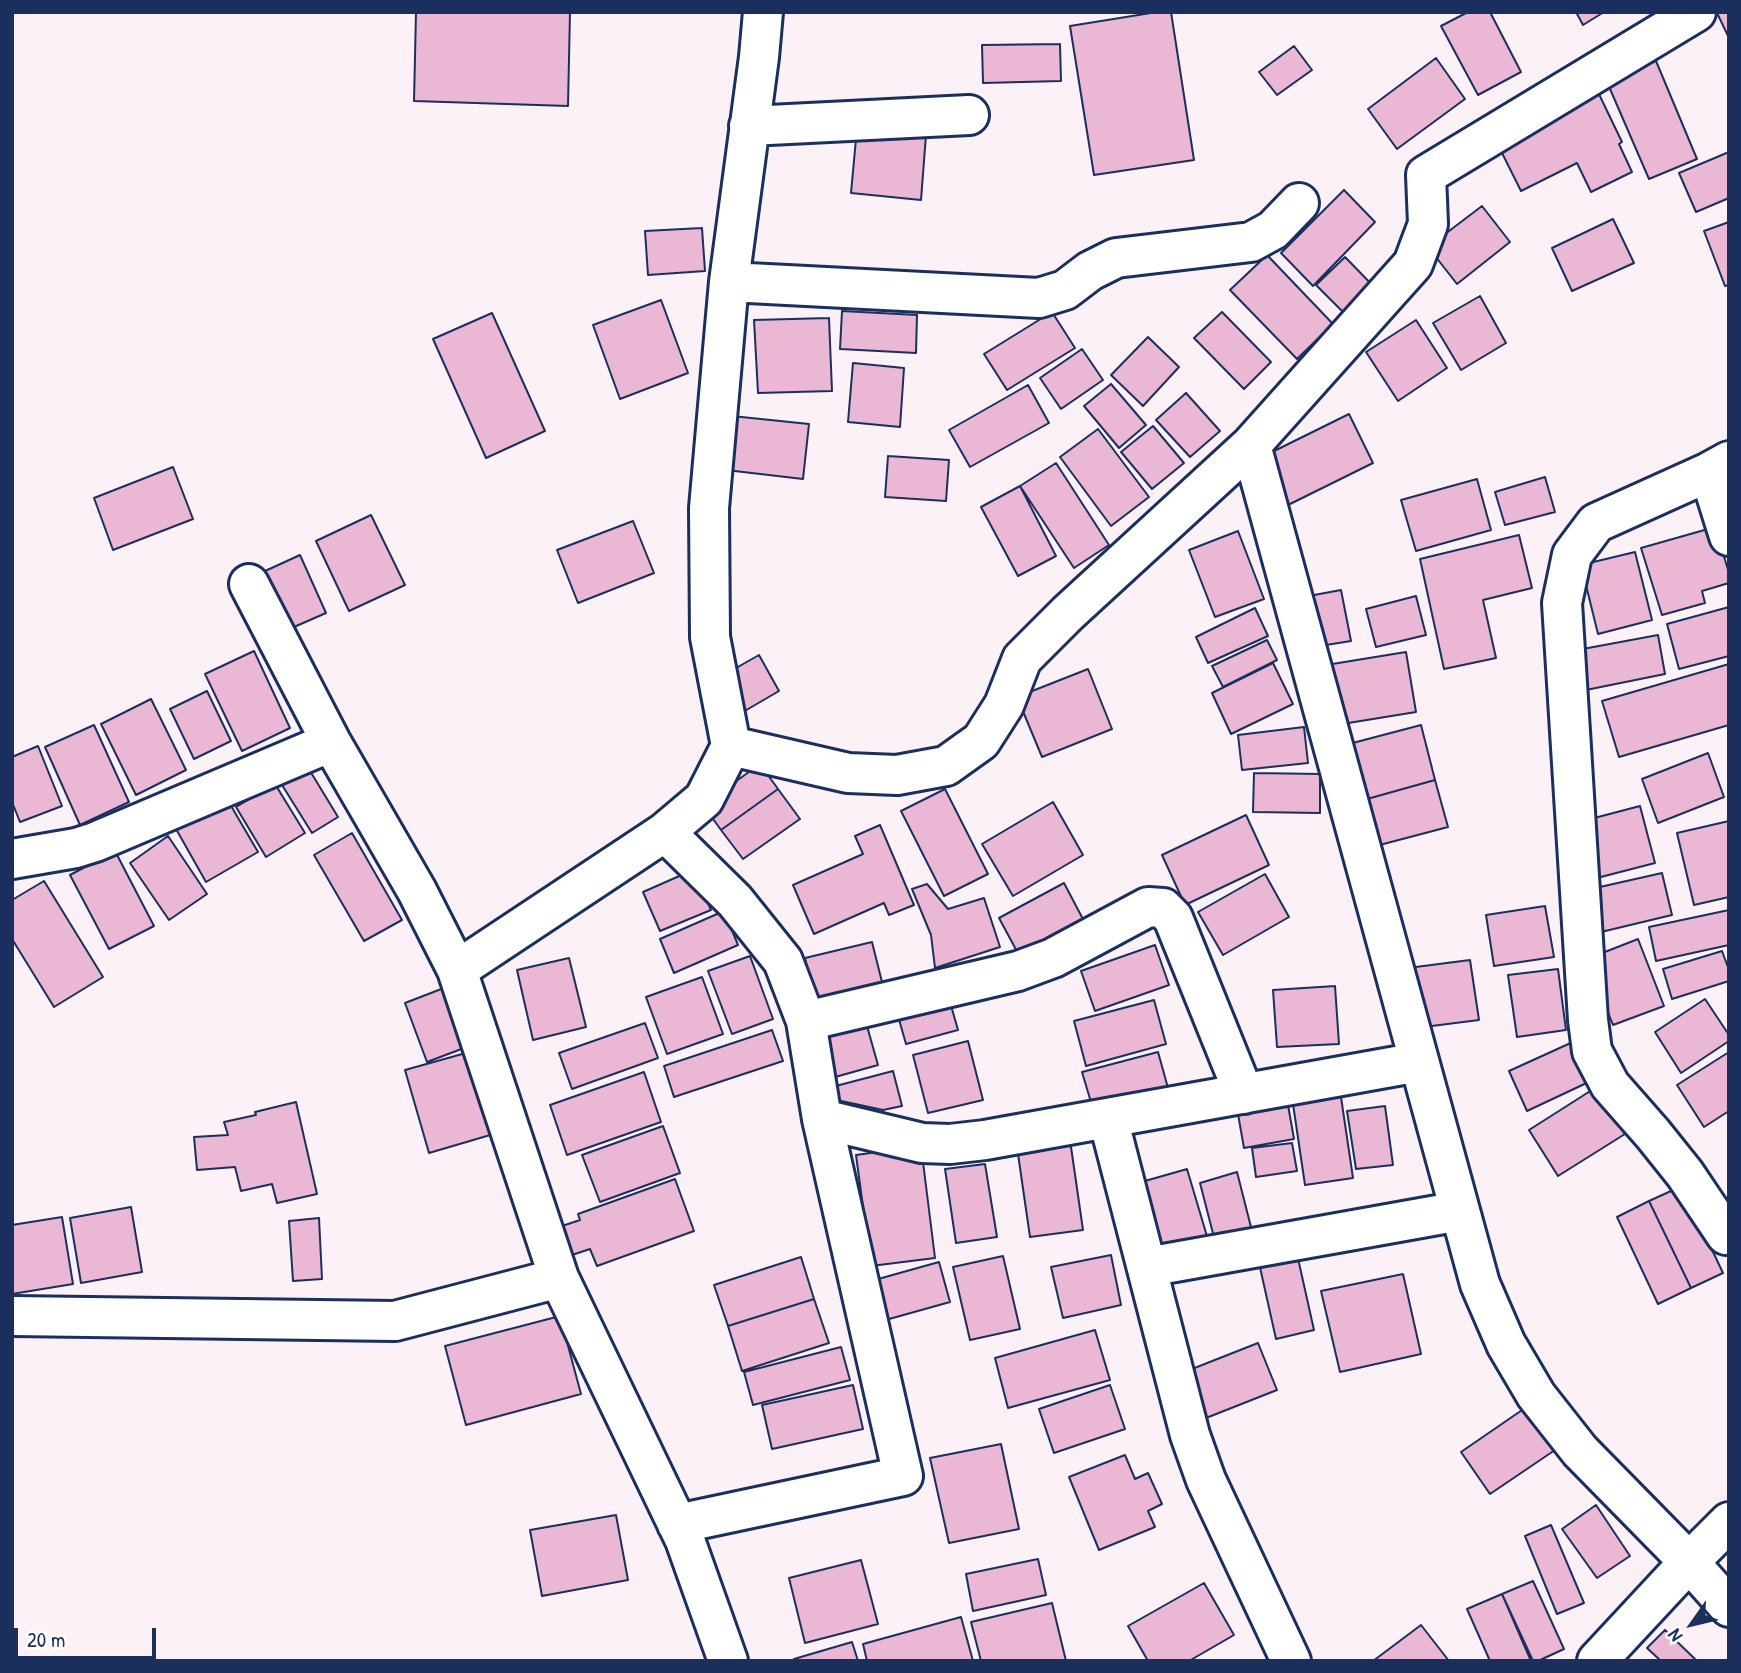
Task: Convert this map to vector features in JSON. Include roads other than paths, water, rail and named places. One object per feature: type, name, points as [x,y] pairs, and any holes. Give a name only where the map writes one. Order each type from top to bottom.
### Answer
[{"type":"street","points":[[457,970],[665,832],[704,799],[731,746],[710,637],[709,508],[729,282],[763,12]]},
{"type":"street","points":[[731,746],[848,773],[897,775],[946,766],[981,741],[1004,705],[1022,659],[1251,444],[1413,264],[1428,224],[1426,175],[1696,12]]},
{"type":"street","points":[[749,126],[970,115]]},
{"type":"street","points":[[729,282],[1039,298],[1065,290],[1090,271],[1116,258],[1251,242],[1273,230],[1299,203]]},
{"type":"street","points":[[1251,444],[1480,1284],[1506,1344],[1536,1395],[1580,1451],[1689,1562],[1729,1607]]},
{"type":"street","points":[[1726,1235],[1685,1174],[1610,1085],[1592,1051],[1562,603],[1572,555],[1596,523],[1719,467],[1729,536]]},
{"type":"street","points":[[249,584],[331,742],[417,891],[457,970],[559,1278],[677,1524],[728,1661]]},
{"type":"street","points":[[12,859],[95,842],[331,742]]},
{"type":"street","points":[[665,832],[735,901],[783,961],[806,1021],[822,1119],[903,1476],[677,1524]]},
{"type":"street","points":[[806,1021],[1018,971],[1053,958],[1147,907],[1163,908],[1173,918],[1244,1094]]},
{"type":"street","points":[[822,1119],[922,1143],[950,1144],[1419,1062]]},
{"type":"street","points":[[1108,1118],[1190,1435],[1206,1480],[1291,1661]]},
{"type":"street","points":[[1147,1267],[1460,1211]]},
{"type":"street","points":[[12,1316],[395,1321],[559,1278]]},
{"type":"street","points":[[1597,1661],[1729,1522]]}]
